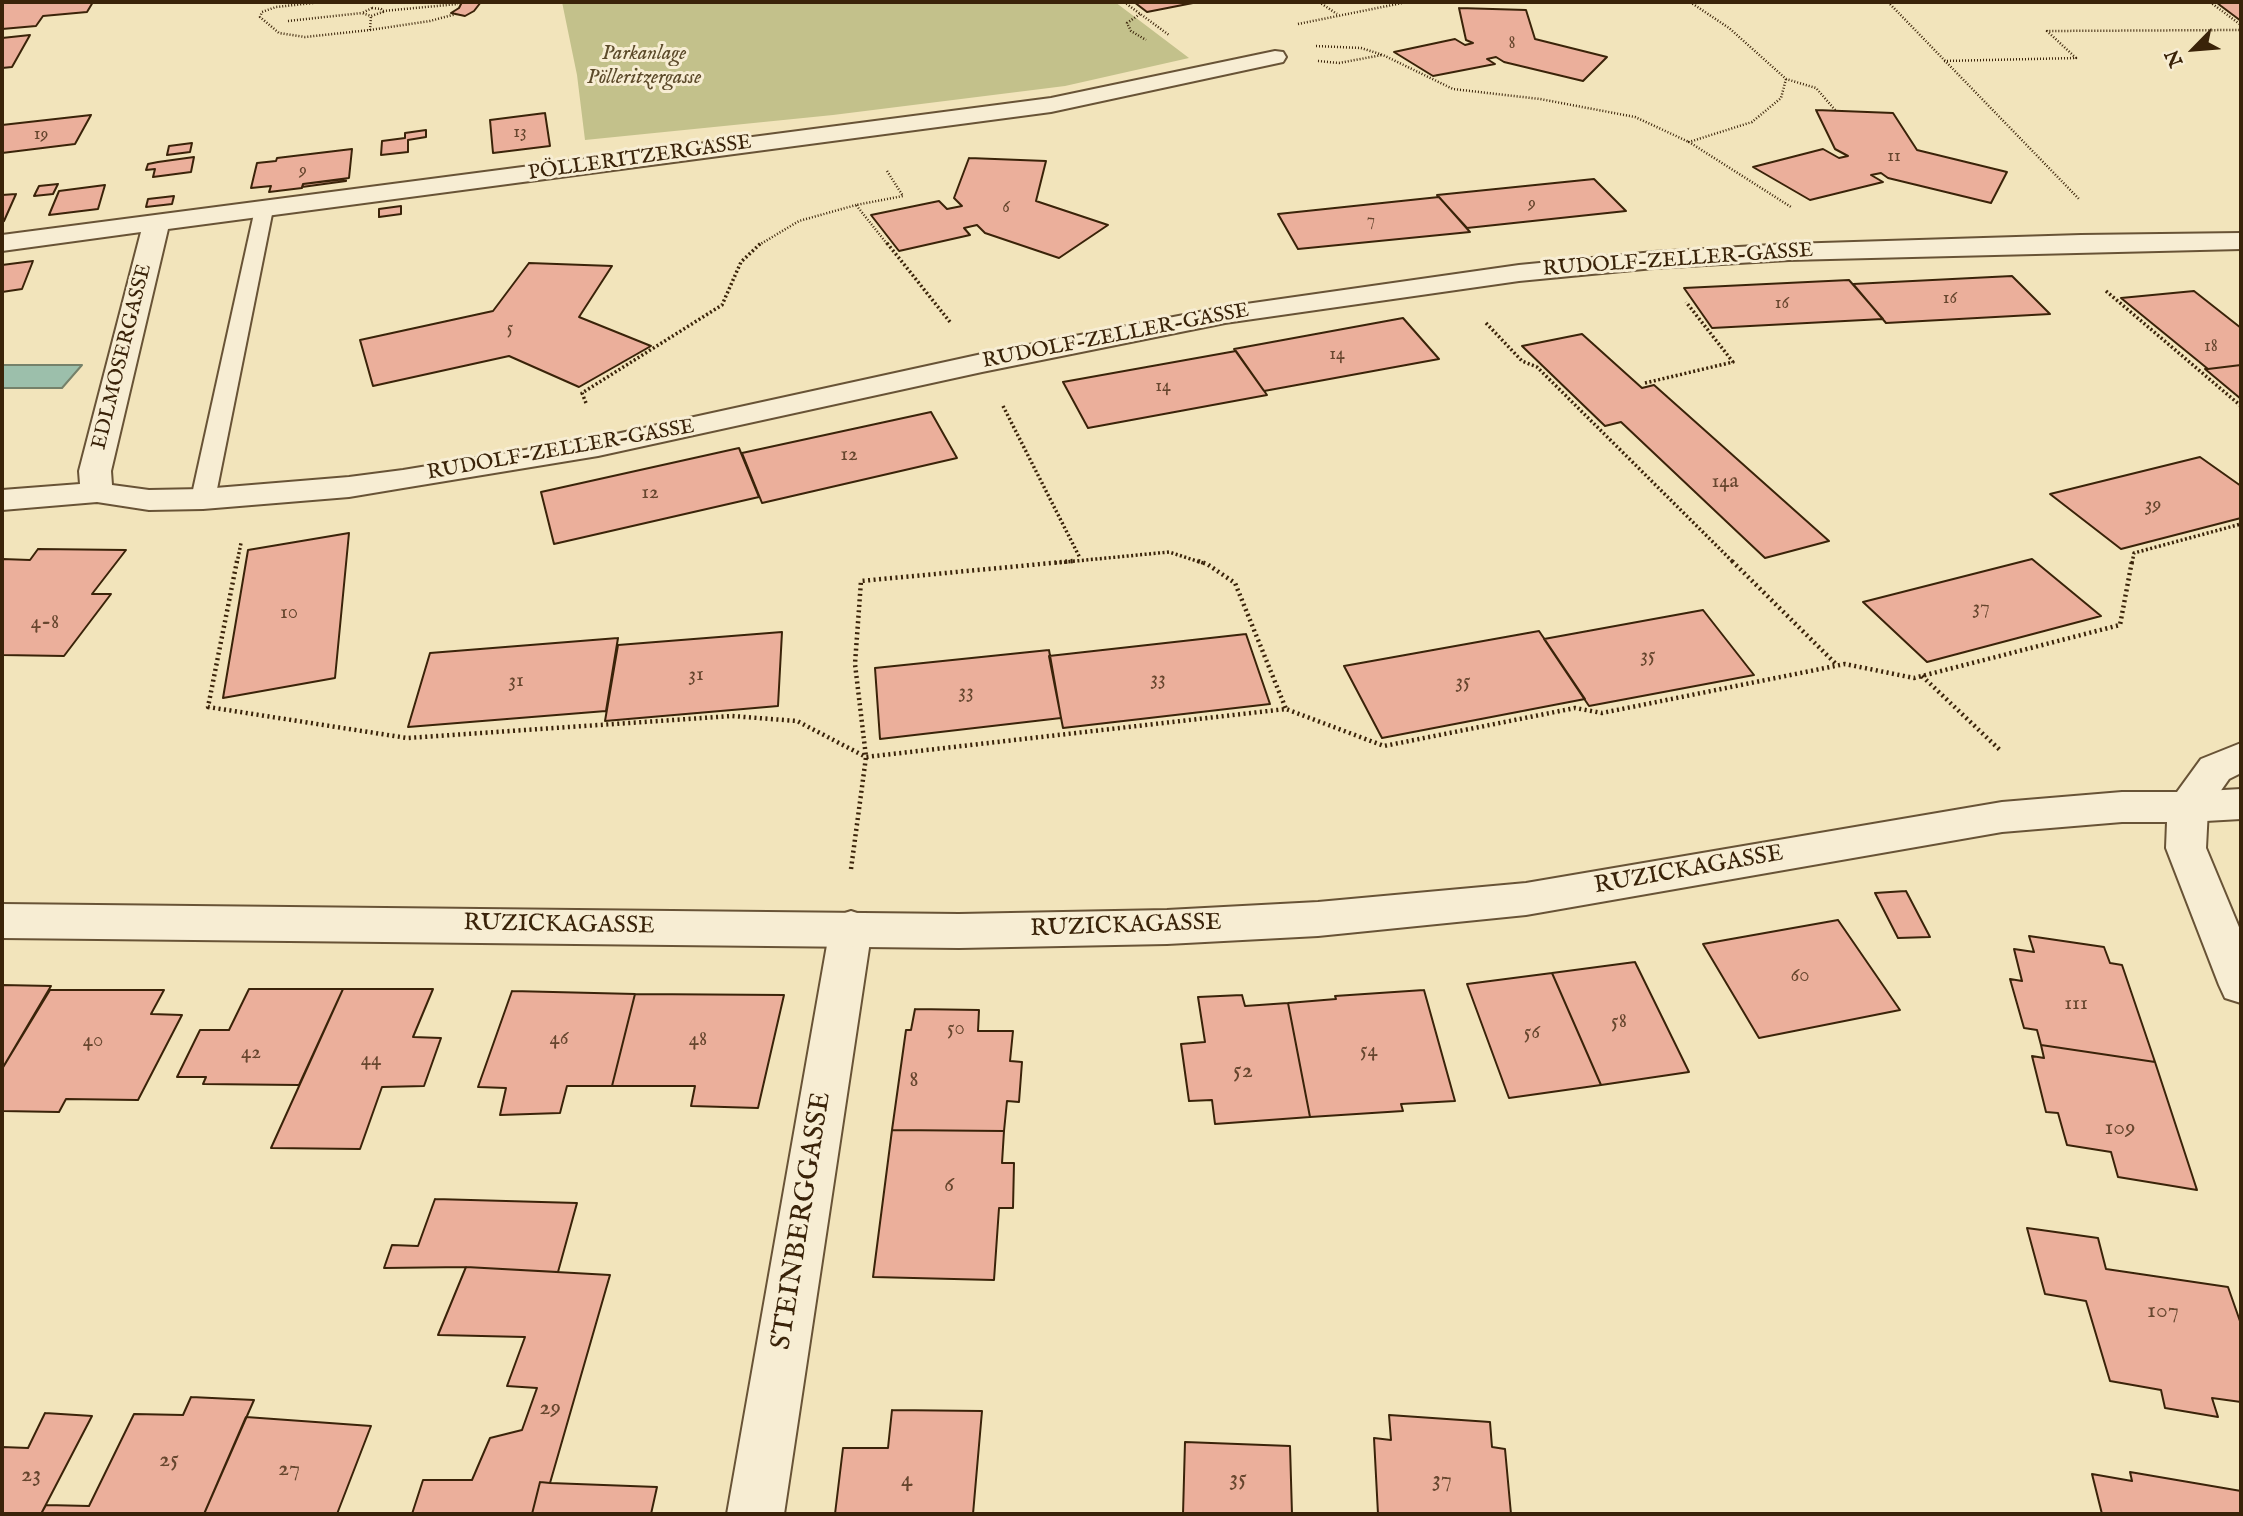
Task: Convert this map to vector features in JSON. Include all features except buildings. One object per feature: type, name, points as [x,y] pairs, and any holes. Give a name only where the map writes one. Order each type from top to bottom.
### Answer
[{"type":"street","name":"PÖLLERITZERGASSE","points":[[2,243],[1051,104],[1275,57]]},
{"type":"street","name":"EDLMOSERGASSE","points":[[97,492],[95,471],[156,224]]},
{"type":"street","name":"RUDOLF-ZELLER-GASSE","points":[[2,500],[97,492],[149,500],[202,499],[403,480],[598,447],[823,397],[1198,320],[1447,281],[1654,260],[1801,252],[2241,241]]},
{"type":"street","points":[[2241,757],[2215,769],[2188,807],[2186,848],[2241,985]]},
{"type":"street","name":"RUZICKAGASSE","points":[[2,921],[959,931],[1167,927],[1332,918],[1526,899],[2002,817],[2122,807],[2241,804]]},
{"type":"street","name":"STEINBERGGASSE","points":[[755,1514],[851,928]]},
{"type":"lane","points":[[202,499],[264,209]]},
{"type":"path","points":[[322,2],[276,7],[262,12],[260,17],[271,29],[292,37],[370,30],[430,21],[456,14]]},
{"type":"path","points":[[372,8],[374,2]]},
{"type":"path","points":[[1124,2],[1161,29]]},
{"type":"path","points":[[1320,2],[1338,15]]},
{"type":"path","points":[[1407,2],[1283,27],[1275,57],[1317,46],[1361,48],[1383,55],[1453,89],[1540,99],[1635,117],[1689,142],[1794,209]]},
{"type":"path","points":[[1690,2],[1729,28],[1786,79],[1816,88],[1836,111]]},
{"type":"path","points":[[1888,2],[2083,204]]},
{"type":"path","points":[[2210,2],[2241,25]]},
{"type":"path","points":[[362,13],[371,16],[383,11],[458,4]]},
{"type":"path","points":[[288,21],[362,13],[372,8],[383,11]]},
{"type":"path","points":[[1140,15],[1127,23],[1132,31],[1148,41]]},
{"type":"path","points":[[370,30],[371,16]]},
{"type":"path","points":[[1944,61],[2076,58],[2047,31],[2241,30]]},
{"type":"path","points":[[1339,63],[1383,55]]},
{"type":"path","points":[[1689,142],[1752,122],[1781,99],[1786,79]]},
{"type":"path","points":[[598,447],[582,393],[722,305],[741,262],[762,242],[799,221],[856,205]]},
{"type":"path","points":[[2052,244],[2241,406]]},
{"type":"path","points":[[1645,383],[1733,362],[1654,260]]},
{"type":"path","points":[[1447,281],[1522,360],[1537,367],[1838,665]]},
{"type":"path","points":[[252,496],[208,707],[407,738],[732,716],[797,721],[866,757],[1286,709],[1384,746],[1575,708],[1602,713],[1845,664],[1913,678],[2120,625],[2134,553],[2241,524]]},
{"type":"path","points":[[851,869],[866,757],[855,664],[861,580],[1169,552],[1207,564],[1235,583],[1286,709]]},
{"type":"path","points":[[1922,676],[2001,751]]},
{"type":"green space","name":"Parkanlage Pölleritzergasse","points":[[562,2],[1115,2],[1189,58],[1065,86],[833,115],[585,140],[577,75]]},
{"type":"shaded area","points":[[2,365],[82,365],[62,388],[2,388]]}]
